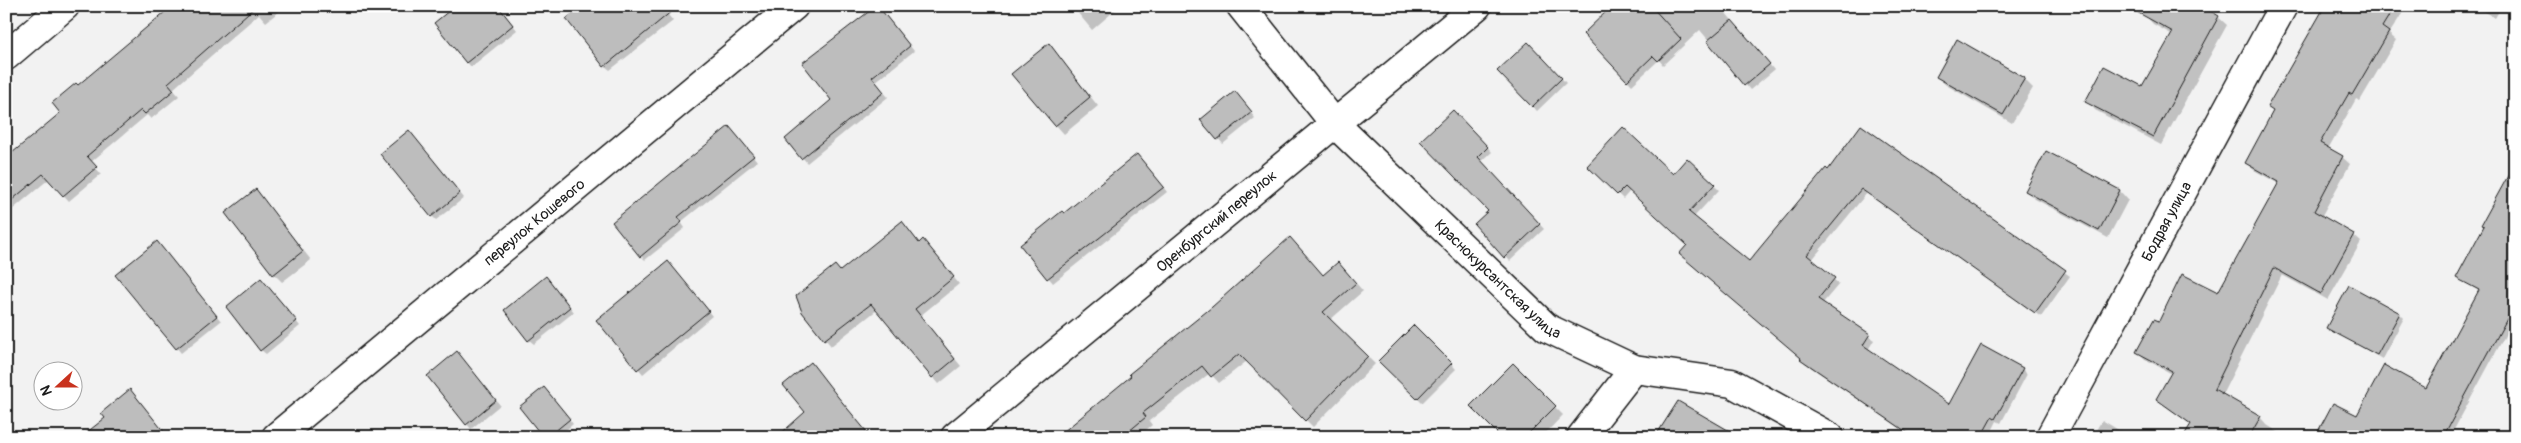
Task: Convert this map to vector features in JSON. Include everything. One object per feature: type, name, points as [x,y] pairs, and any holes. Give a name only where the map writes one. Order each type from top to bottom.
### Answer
[{"type":"street","points":[[6,56],[65,6]]},
{"type":"street","name":"переулок Кошевого","points":[[276,437],[794,6]]},
{"type":"street","name":"Краснокурсантская улица","points":[[1241,6],[1335,124],[1547,328],[1634,369],[1732,382],[1830,437]]},
{"type":"street","name":"Оренбургский переулок","points":[[955,437],[1476,6]]},
{"type":"street","name":"Бодрая улица","points":[[2050,437],[2283,6]]},
{"type":"street","points":[[1581,437],[1634,369]]},
{"type":"building","points":[[172,6],[256,6],[168,83],[174,90],[145,114],[141,110],[87,156],[97,167],[63,196],[43,174],[6,205],[6,158],[60,113],[52,103],[76,83],[78,85]]},
{"type":"building","points":[[455,6],[498,6],[513,25],[466,63],[434,23]]},
{"type":"building","points":[[582,6],[678,6],[604,67],[566,19]]},
{"type":"building","points":[[878,6],[910,46],[872,77],[884,92],[801,159],[785,139],[831,100],[802,63]]},
{"type":"building","points":[[1612,6],[1651,6],[1681,39],[1658,61],[1653,56],[1627,81],[1583,34]]},
{"type":"building","points":[[2126,6],[2202,6],[2219,16],[2153,137],[2085,102],[2104,66],[2142,86],[2173,32]]},
{"type":"building","points":[[2325,6],[2395,6],[2382,27],[2389,32],[2352,95],[2349,93],[2320,143],[2343,156],[2314,211],[2354,234],[2321,294],[2274,268],[2214,389],[2261,416],[2249,437],[2183,437],[2191,424],[2156,399],[2172,371],[2136,352],[2154,319],[2159,321],[2182,274],[2218,292],[2279,182],[2245,163],[2273,111],[2267,107]]},
{"type":"building","points":[[1732,20],[1770,64],[1744,86],[1707,41]]},
{"type":"building","points":[[1957,39],[2025,78],[2003,115],[1936,77]]},
{"type":"building","points":[[1528,42],[1562,78],[1532,107],[1497,71]]},
{"type":"building","points":[[1049,43],[1090,97],[1055,126],[1011,74]]},
{"type":"building","points":[[1235,91],[1252,112],[1217,140],[1200,120]]},
{"type":"building","points":[[1453,110],[1488,147],[1478,157],[1540,224],[1504,258],[1474,224],[1488,211],[1420,141]]},
{"type":"building","points":[[1861,125],[2066,270],[2035,313],[1861,189],[1807,255],[1835,278],[1818,299],[1870,334],[1863,345],[1949,404],[1981,345],[2023,368],[1995,419],[1992,417],[1981,437],[1914,437],[1800,359],[1679,254],[1687,245],[1625,187],[1617,195],[1587,166],[1623,127],[1673,174],[1687,158],[1715,184],[1689,212],[1749,261],[1826,168],[1828,170]]},
{"type":"building","points":[[729,126],[754,156],[678,217],[682,222],[640,257],[612,222]]},
{"type":"building","points":[[409,130],[460,193],[431,217],[380,154]]},
{"type":"building","points":[[2046,151],[2120,190],[2099,231],[2025,191]]},
{"type":"building","points":[[1137,154],[1164,187],[1047,279],[1020,245],[1062,211],[1064,213]]},
{"type":"building","points":[[2515,163],[2515,304],[2443,437],[2315,437],[2333,403],[2357,415],[2384,365],[2426,388],[2479,290],[2456,278],[2484,226],[2481,225]]},
{"type":"building","points":[[256,189],[303,251],[273,275],[225,213]]},
{"type":"building","points":[[902,221],[919,243],[923,239],[954,277],[915,309],[955,359],[932,378],[871,304],[824,340],[802,312],[796,296],[835,265],[840,271]]},
{"type":"building","points":[[1290,237],[1323,275],[1338,262],[1356,283],[1323,312],[1368,356],[1305,421],[1239,354],[1211,377],[1202,366],[1143,413],[1146,417],[1122,437],[1057,437],[1131,376],[1129,374],[1212,307]]},
{"type":"building","points":[[157,241],[217,316],[176,349],[115,275]]},
{"type":"building","points":[[668,261],[709,311],[637,370],[596,320]]},
{"type":"building","points":[[546,276],[570,307],[528,341],[504,310]]},
{"type":"building","points":[[261,278],[297,321],[260,351],[226,307]]},
{"type":"building","points":[[2349,285],[2400,313],[2377,355],[2326,328]]},
{"type":"building","points":[[1414,325],[1452,363],[1417,399],[1378,361]]},
{"type":"building","points":[[457,351],[496,400],[466,425],[427,376]]},
{"type":"building","points":[[811,362],[871,437],[777,437],[805,412],[783,385]]},
{"type":"building","points":[[1513,363],[1556,406],[1525,437],[1501,437],[1470,406]]},
{"type":"building","points":[[544,387],[570,419],[548,437],[543,437],[519,407]]},
{"type":"building","points":[[130,389],[168,437],[81,437],[105,418],[101,413]]},
{"type":"building","points":[[1678,401],[1740,437],[1655,437]]}]
